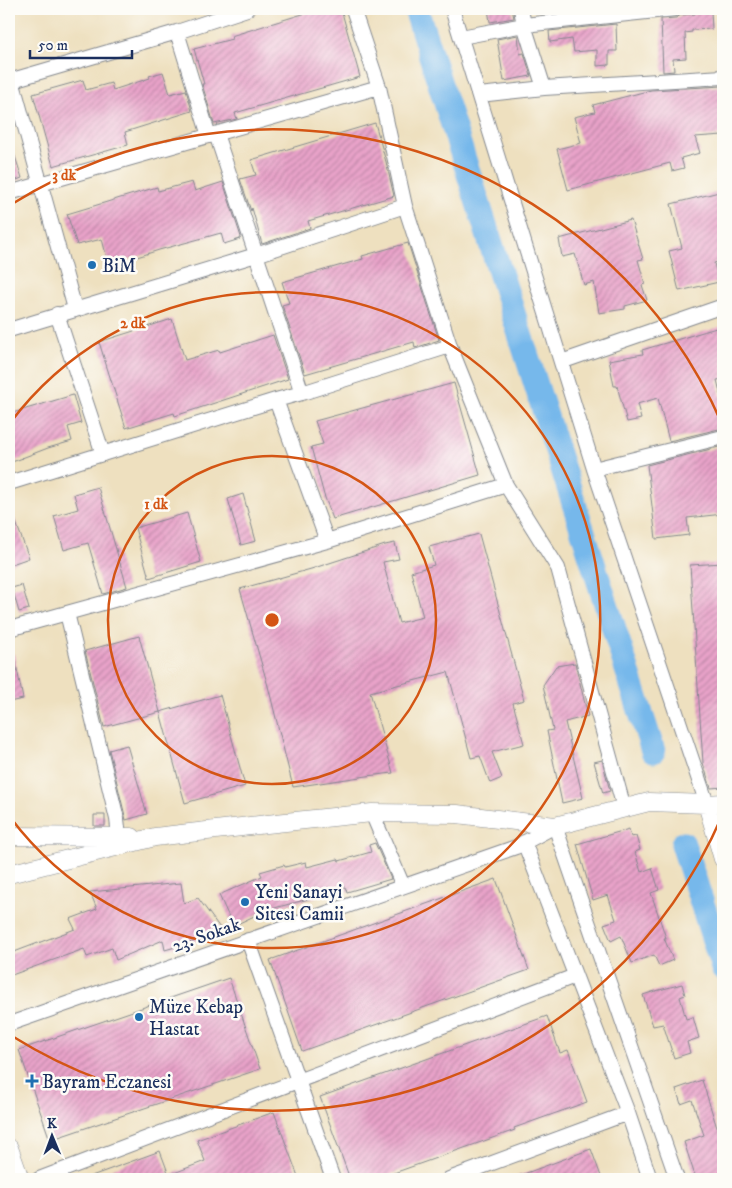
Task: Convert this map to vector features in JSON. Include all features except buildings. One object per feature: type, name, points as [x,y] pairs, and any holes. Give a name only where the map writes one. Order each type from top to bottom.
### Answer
[{"type":"main road","points":[[9,874],[155,837],[276,823],[372,813],[457,814],[555,826],[649,802],[715,804],[723,859]]},
{"type":"main road","points":[[9,836],[155,837]]},
{"type":"main road","points":[[9,1148],[20,1179]]},
{"type":"street","points":[[75,309],[11,80],[177,32],[247,9]]},
{"type":"street","points":[[352,9],[379,87],[405,206],[450,346],[506,485],[558,568],[624,808]]},
{"type":"street","points":[[452,9],[594,469],[715,804]]},
{"type":"street","points":[[521,9],[524,25],[544,88]]},
{"type":"street","points":[[461,37],[524,25],[674,9]]},
{"type":"street","points":[[177,32],[256,255],[302,393]]},
{"type":"street","points":[[479,95],[544,88],[723,76]]},
{"type":"street","points":[[9,193],[379,87]]},
{"type":"street","points":[[9,330],[256,255],[405,206]]},
{"type":"street","points":[[561,362],[723,306]]},
{"type":"street","points":[[57,314],[103,454]]},
{"type":"street","points":[[9,483],[450,346]]},
{"type":"street","points":[[276,400],[327,541]]},
{"type":"street","points":[[594,469],[723,437]]},
{"type":"street","points":[[9,629],[327,541],[506,485]]},
{"type":"street","points":[[67,613],[117,819],[119,836]]},
{"type":"street","points":[[372,813],[403,886]]},
{"type":"street","points":[[555,826],[677,1179]]},
{"type":"street","name":"23. Sokak","points":[[9,1024],[516,847],[555,826]]},
{"type":"street","points":[[524,842],[628,1114],[650,1179]]},
{"type":"street","points":[[248,940],[333,1179]]},
{"type":"street","points":[[39,1179],[575,976]]},
{"type":"street","points":[[449,1179],[628,1114]]},
{"type":"waterway","points":[[416,9],[653,751]]},
{"type":"waterway","points":[[683,844],[723,968]]},
{"type":"place","name":"BiM","points":[[92,265]]},
{"type":"place","name":"Yeni Sanayi Sitesi Camii","points":[[245,902]]},
{"type":"place","name":"Müze Kebap Hastat","points":[[139,1017]]},
{"type":"place","name":"Bayram Eczanesi","points":[[32,1081]]}]
